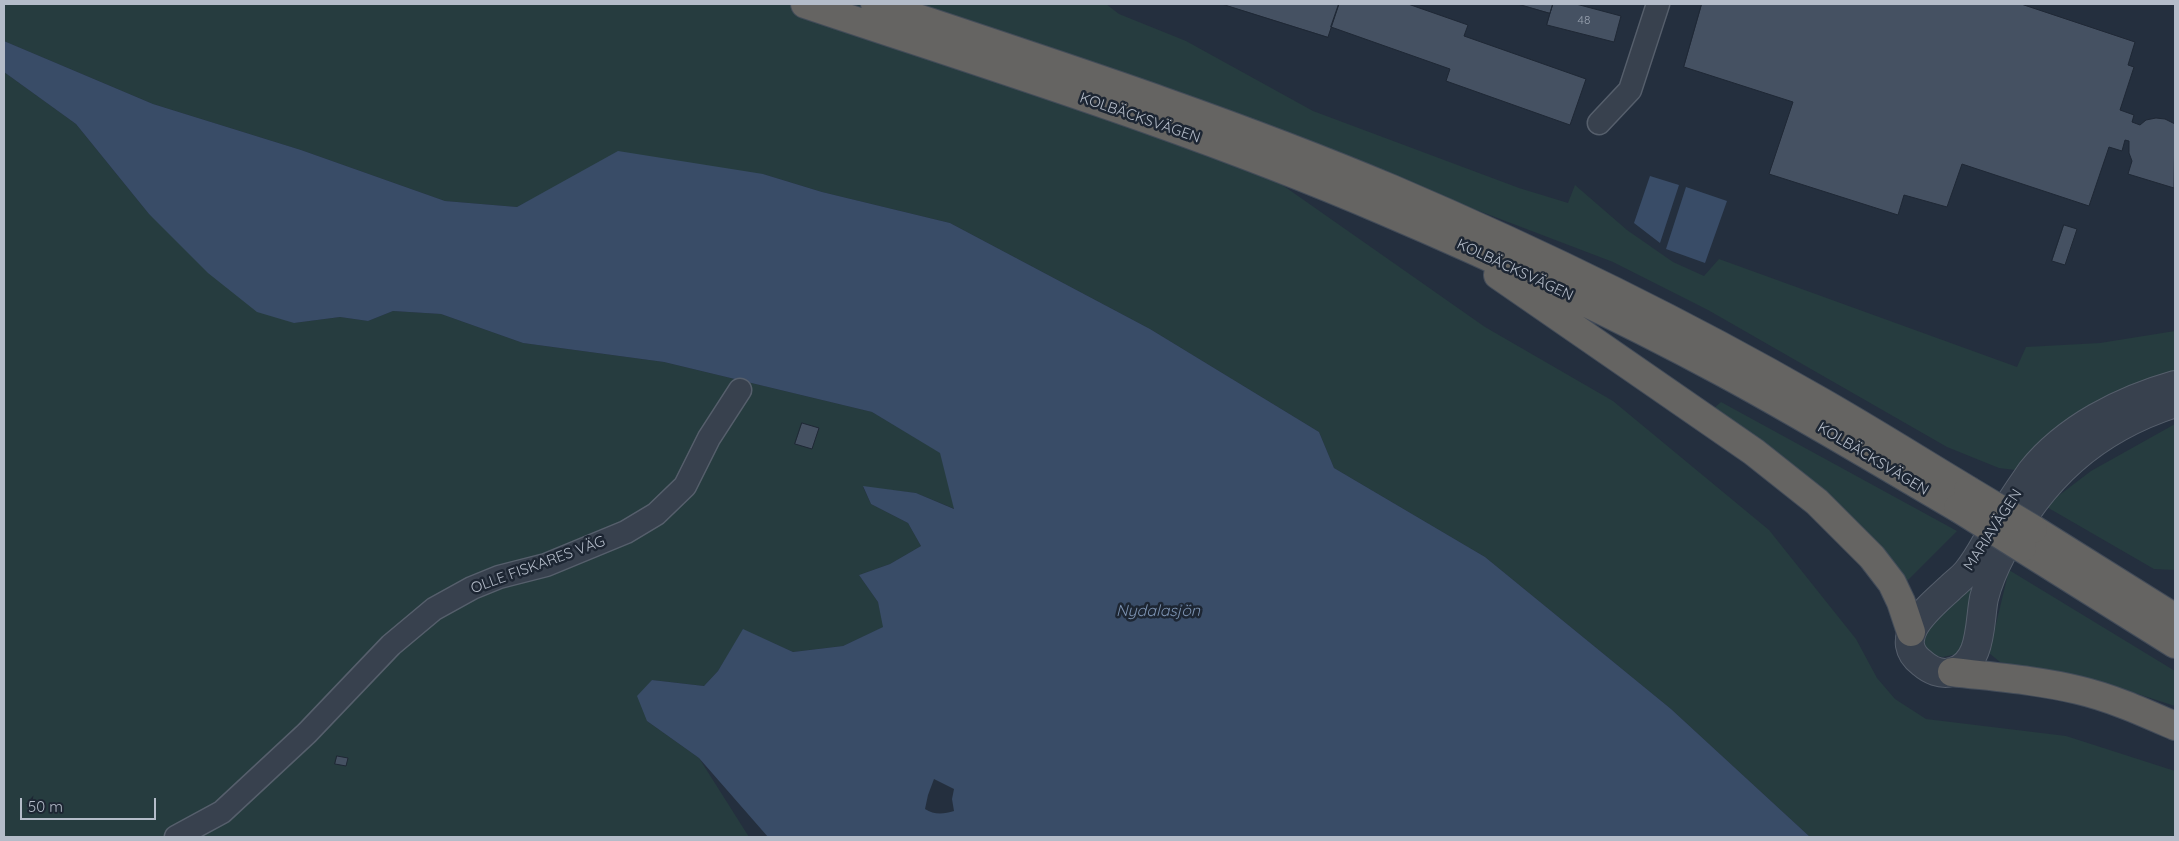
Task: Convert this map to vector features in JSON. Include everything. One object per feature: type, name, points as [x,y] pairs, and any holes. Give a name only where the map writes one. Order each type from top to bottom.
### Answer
[{"type":"highway","name":"KOLBÄCKSVÄGEN","points":[[805,4],[1190,135],[1302,178],[1455,242],[1558,289],[1722,372],[1809,421],[1963,499]]},
{"type":"highway","name":"KOLBÄCKSVÄGEN","points":[[876,4],[1133,91],[1308,155],[1481,229],[1599,285],[1731,352],[1818,400],[1963,499],[2027,539],[2175,644]]},
{"type":"highway","points":[[1455,242],[1506,281],[1754,452],[1817,502],[1872,557],[1892,583],[1902,602],[1910,632]]},
{"type":"highway","name":"KOLBÄCKSVÄGEN","points":[[2027,539],[2172,615]]},
{"type":"highway","points":[[1952,672],[2045,683],[2078,690],[2133,707],[2175,726]]},
{"type":"street","points":[[1599,123],[1630,90],[1658,4]]},
{"type":"street","name":"MARIAVÄGEN","points":[[1910,632],[1927,610],[1967,572],[2032,472],[2048,453],[2097,417],[2141,396],[2175,385]]},
{"type":"street","name":"OLLE FISKARES VÄG","points":[[176,837],[222,812],[307,733],[391,645],[434,609],[472,588],[499,577],[546,565],[626,532],[656,514],[684,486],[709,438],[740,390]]},
{"type":"street","name":"MARIAVÄGEN","points":[[1952,672],[1968,661],[1973,654],[1977,646],[1984,600],[1990,579],[2007,544],[2034,500],[2052,478],[2088,446],[2106,434],[2145,414],[2175,404]]},
{"type":"street","points":[[1910,632],[1911,648],[1919,661],[1938,672],[1952,672]]},
{"type":"green space","points":[[4,4],[1106,4],[1119,14],[1186,41],[1313,111],[1519,188],[1568,203],[1575,185],[1627,230],[1673,262],[1704,276],[1719,259],[2017,367],[2026,347],[2100,343],[2175,331],[2175,385],[2032,472],[1999,468],[1947,447],[1708,310],[1613,262],[1230,116],[1221,142],[1485,327],[1613,401],[1769,530],[1856,639],[1877,678],[1895,699],[1926,719],[2066,736],[2175,771],[2175,837],[1810,837],[1671,709],[1485,557],[1334,468],[1319,432],[1150,329],[950,223],[822,192],[763,174],[546,192],[517,207],[445,201],[301,150],[153,104],[4,41]]},
{"type":"green space","points":[[4,72],[76,124],[149,214],[294,323],[340,317],[368,321],[393,311],[441,314],[523,343],[664,362],[872,412],[941,453],[955,509],[916,493],[863,487],[871,504],[908,523],[921,546],[890,564],[859,575],[878,602],[884,627],[843,646],[793,652],[744,630],[718,671],[704,686],[652,680],[647,721],[699,758],[749,837],[4,837]]},
{"type":"green space","points":[[1721,402],[1957,531],[1906,582],[1713,409]]},
{"type":"green space","points":[[2175,424],[2175,570],[2154,569],[2045,506],[2091,471]]},
{"type":"green space","points":[[2009,570],[2175,671],[2175,706],[2110,685],[2000,662],[1989,653]]},
{"type":"green space","points":[[1980,571],[1965,642],[1957,654],[1943,657],[1930,655],[1923,645],[1924,630],[1948,609]]},
{"type":"water","name":"Nydalasjön","points":[[4,41],[153,104],[301,150],[445,201],[517,207],[618,151],[763,174],[822,192],[950,223],[1150,329],[1319,432],[1334,468],[1485,557],[1671,709],[1810,837],[768,837],[699,758],[647,721],[637,696],[652,680],[704,686],[718,671],[743,629],[793,652],[843,646],[883,627],[878,602],[859,575],[890,564],[921,546],[908,523],[871,504],[863,486],[916,493],[954,509],[940,453],[872,412],[664,362],[523,343],[441,314],[393,311],[368,321],[340,317],[294,323],[257,312],[208,273],[149,214],[76,124],[4,72]],"holes":[[[934,779],[954,789],[952,799],[954,811],[939,813],[925,809]]]},
{"type":"water","points":[[1650,176],[1679,185],[1660,243],[1634,223]]},
{"type":"water","points":[[1686,187],[1727,201],[1705,263],[1666,249]]},
{"type":"building","points":[[1222,4],[1339,4],[1328,37]]},
{"type":"building","points":[[1339,4],[1408,4],[1468,25],[1464,36],[1586,79],[1570,125],[1446,81],[1450,69],[1331,27]]},
{"type":"building","points":[[1518,4],[1553,4],[1550,13]]},
{"type":"building","points":[[1553,4],[1576,4],[1621,16],[1614,42],[1547,25]]},
{"type":"building","points":[[1702,4],[2021,4],[2135,42],[2128,65],[2134,67],[2120,110],[2134,115],[2132,122],[2140,125],[2146,120],[2156,118],[2165,119],[2175,124],[2174,188],[2128,174],[2132,161],[2129,153],[2129,141],[2125,140],[2122,151],[2109,147],[2089,206],[1962,164],[1947,207],[1904,195],[1898,215],[1769,174],[1793,102],[1684,67]]},
{"type":"building","points":[[2064,225],[2077,229],[2065,265],[2052,261]]},
{"type":"building","points":[[802,423],[819,428],[812,449],[795,444]]},
{"type":"building","points":[[337,756],[348,758],[346,766],[335,764]]}]
